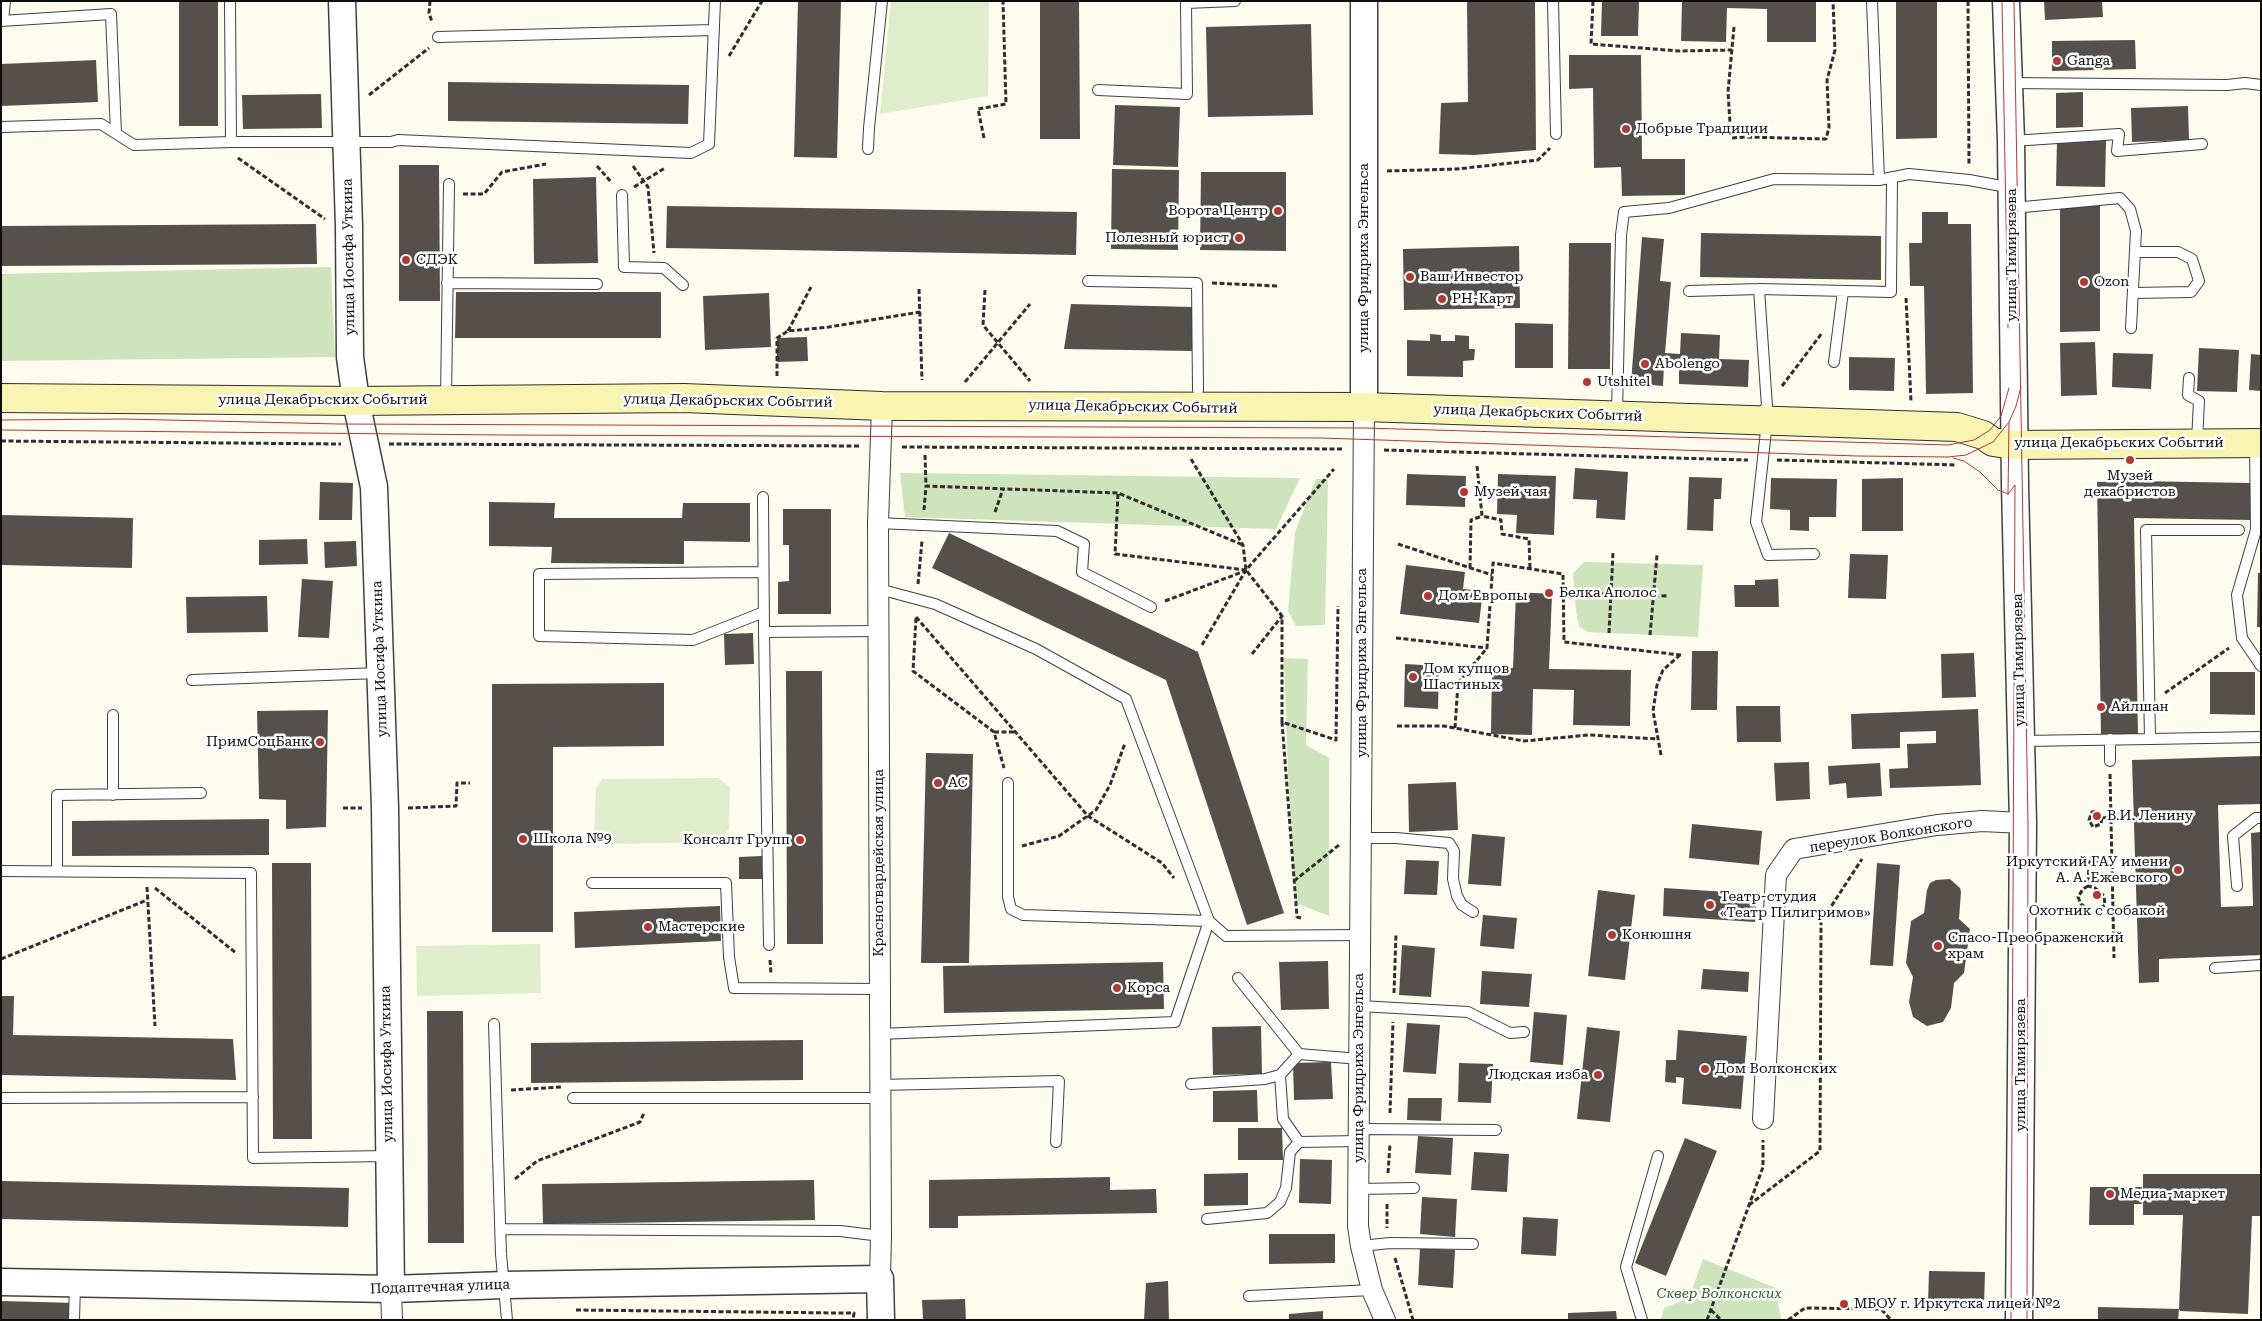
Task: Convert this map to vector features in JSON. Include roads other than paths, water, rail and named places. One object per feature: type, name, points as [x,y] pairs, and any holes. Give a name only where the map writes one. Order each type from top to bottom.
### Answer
[{"type":"main road","name":"улица Декабрьских Событий","points":[[1,398],[356,401],[684,398],[882,406],[1364,407],[1617,415],[1762,416],[1957,426],[1984,435],[1993,442],[2014,445],[2258,443]]},
{"type":"street","name":"улица Иосифа Уткина","points":[[342,1],[350,357],[356,401],[374,487],[385,808],[392,1320]]},
{"type":"street","name":"улица Фридриха Энгельса","points":[[1364,1],[1364,449],[1358,1226],[1372,1290],[1385,1320]]},
{"type":"street","name":"улица Тимирязева","points":[[2006,1],[2011,141],[2014,445],[2023,823],[2019,1320]]},
{"type":"street","name":"Красногвардейская улица","points":[[881,1320],[878,522],[882,406]]},
{"type":"street","name":"переулок Волконского","points":[[1763,1119],[1776,875],[1794,849],[1937,825],[1982,821],[2023,823]]},
{"type":"street","name":"Подаптечная улица","points":[[1,1282],[391,1289],[506,1285],[880,1280]]},
{"type":"lane","points":[[5,1],[2,21],[110,14],[116,133]]},
{"type":"lane","points":[[230,1],[231,142]]},
{"type":"lane","points":[[1,127],[101,124],[134,145],[215,142],[391,142],[398,140],[691,153],[709,144],[715,1]]},
{"type":"lane","points":[[868,149],[882,1]]},
{"type":"lane","points":[[1098,90],[1187,94],[1186,3],[1235,1]]},
{"type":"lane","points":[[1553,1],[1556,134]]},
{"type":"lane","points":[[1872,1],[1879,180]]},
{"type":"lane","points":[[441,37],[714,30]]},
{"type":"lane","points":[[2008,83],[2227,85],[2245,83],[2261,85]]},
{"type":"lane","points":[[2011,141],[2119,134],[2117,151],[2202,144]]},
{"type":"lane","points":[[1617,415],[1621,235],[1624,212],[1669,208],[1774,179],[1879,180],[1909,174],[1969,180],[2012,198],[2120,198],[2130,209],[2136,231],[2131,328]]},
{"type":"lane","points":[[1689,292],[1760,289],[1891,292],[1892,177]]},
{"type":"lane","points":[[446,400],[449,189]]},
{"type":"lane","points":[[622,194],[624,267],[664,268],[683,285]]},
{"type":"lane","points":[[2132,293],[2191,292],[2199,281],[2192,259],[2178,252],[2135,252]]},
{"type":"lane","points":[[1088,281],[1197,283],[1198,390]]},
{"type":"lane","points":[[447,283],[597,284]]},
{"type":"lane","points":[[1760,289],[1763,460],[1756,522],[1768,555],[1814,554]]},
{"type":"lane","points":[[1834,362],[1843,291]]},
{"type":"lane","points":[[2189,378],[2188,395],[2199,401],[2198,443]]},
{"type":"lane","points":[[2258,443],[2256,530],[2237,595],[2242,638],[2261,666]]},
{"type":"lane","points":[[762,497],[769,944]]},
{"type":"lane","points":[[878,522],[1057,531],[1084,544],[1082,572],[1151,607]]},
{"type":"lane","points":[[2150,739],[2146,530],[2239,530]]},
{"type":"lane","points":[[763,572],[540,574],[539,636],[692,640],[764,612]]},
{"type":"lane","points":[[879,589],[935,604],[1044,654],[1126,699],[1209,921],[1226,936],[1360,935]]},
{"type":"lane","points":[[764,632],[879,631]]},
{"type":"lane","points":[[192,680],[380,673]]},
{"type":"lane","points":[[112,795],[113,715]]},
{"type":"lane","points":[[2020,741],[2261,738]]},
{"type":"lane","points":[[2110,739],[2110,761]]},
{"type":"lane","points":[[1008,783],[1008,898],[1011,909],[1023,915],[1209,921]]},
{"type":"lane","points":[[57,871],[57,795],[201,793]]},
{"type":"lane","points":[[2237,886],[2234,836],[2256,818],[2261,818]]},
{"type":"lane","points":[[1361,838],[1405,838],[1449,843],[1454,850],[1454,879],[1458,896],[1462,905],[1473,912]]},
{"type":"lane","points":[[1,871],[251,873],[253,1158],[389,1156]]},
{"type":"lane","points":[[592,883],[726,883],[729,956],[734,988],[879,989]]},
{"type":"lane","points":[[879,1034],[1174,1022],[1209,921]]},
{"type":"lane","points":[[2215,968],[2261,965]]},
{"type":"lane","points":[[1238,978],[1299,1054],[1360,1059]]},
{"type":"lane","points":[[1360,1006],[1468,1012],[1510,1033],[1524,1032]]},
{"type":"lane","points":[[494,1024],[501,1254],[506,1285],[507,1320]]},
{"type":"lane","points":[[1191,1084],[1265,1079],[1280,1075],[1299,1054]]},
{"type":"lane","points":[[1280,1075],[1283,1119],[1298,1142]]},
{"type":"lane","points":[[573,1098],[651,1098],[879,1091],[1059,1081],[1056,1142]]},
{"type":"lane","points":[[1,1098],[253,1097]]},
{"type":"lane","points":[[1207,1219],[1267,1213],[1280,1202],[1286,1188],[1290,1152],[1298,1142],[1359,1135],[1496,1130]]},
{"type":"lane","points":[[1642,1320],[1626,1267],[1658,1156]]},
{"type":"lane","points":[[1359,1189],[1414,1188]]},
{"type":"lane","points":[[501,1229],[840,1231],[881,1236]]},
{"type":"lane","points":[[1361,1246],[1390,1242],[1472,1244]]},
{"type":"lane","points":[[74,1320],[75,1284]]},
{"type":"lane","points":[[1249,1296],[1372,1290]]},
{"type":"tram line","points":[[2002,1],[2008,328]]},
{"type":"tram line","points":[[2014,1],[2028,823],[2027,1320]]},
{"type":"tram line","points":[[1,430],[505,435],[1321,438],[1858,456],[1948,457],[1966,455],[1993,442],[2009,422],[2021,387]]},
{"type":"tram line","points":[[1,420],[124,419],[339,424],[1364,428],[1948,445],[1974,440],[1990,430],[2001,416],[2009,388]]},
{"type":"tram line","points":[[2008,494],[2009,423]]},
{"type":"tram line","points":[[1953,458],[1964,461],[1980,472],[1998,490],[2008,494]]},
{"type":"tram line","points":[[2008,494],[2015,485],[2011,1320]]},
{"type":"place","name":"Ganga","points":[[2057,61]]},
{"type":"place","name":"Добрые Традиции","points":[[1626,129]]},
{"type":"place","name":"Ворота Центр","points":[[1278,211]]},
{"type":"place","name":"Полезный юрист","points":[[1239,238]]},
{"type":"place","name":"СДЭК","points":[[406,260]]},
{"type":"place","name":"Ваш Инвестор","points":[[1410,277]]},
{"type":"place","name":"Ozon","points":[[2084,282]]},
{"type":"place","name":"РН-Карт","points":[[1442,299]]},
{"type":"place","name":"Abolengo","points":[[1645,364]]},
{"type":"place","name":"Utshitel","points":[[1587,382]]},
{"type":"place","name":"Музей декабристов","points":[[2130,460]]},
{"type":"place","name":"Музей чая","points":[[1464,492]]},
{"type":"place","name":"Белка Аполос","points":[[1549,593]]},
{"type":"place","name":"Дом Европы","points":[[1428,596]]},
{"type":"place","name":"Дом купцов Шастиных","points":[[1413,677]]},
{"type":"place","name":"Айлшан","points":[[2101,707]]},
{"type":"place","name":"ПримСоцБанк","points":[[320,742]]},
{"type":"place","name":"АС","points":[[938,783]]},
{"type":"place","name":"В.И. Ленину","points":[[2097,816]]},
{"type":"place","name":"Школа №9","points":[[523,839]]},
{"type":"place","name":"Консалт Групп","points":[[800,840]]},
{"type":"place","name":"Иркутский ГАУ имени А. А. Ежевского","points":[[2178,870]]},
{"type":"place","name":"Охотник с собакой","points":[[2097,895]]},
{"type":"place","name":"Театр-студия «Театр Пилигримов»","points":[[1710,905]]},
{"type":"place","name":"Мастерские","points":[[648,927]]},
{"type":"place","name":"Конюшня","points":[[1612,935]]},
{"type":"place","name":"Спасо-Преображенский храм","points":[[1938,946]]},
{"type":"place","name":"Корса","points":[[1117,988]]},
{"type":"place","name":"Дом Волконских","points":[[1705,1069]]},
{"type":"place","name":"Людская изба","points":[[1598,1075]]},
{"type":"place","name":"Медиа-маркет","points":[[2110,1194]]},
{"type":"place","name":"МБОУ г. Иркутска лицей №2","points":[[1844,1304]]},
{"type":"park label","name":"Сквер Волконских","points":[[1719,1294]]}]
